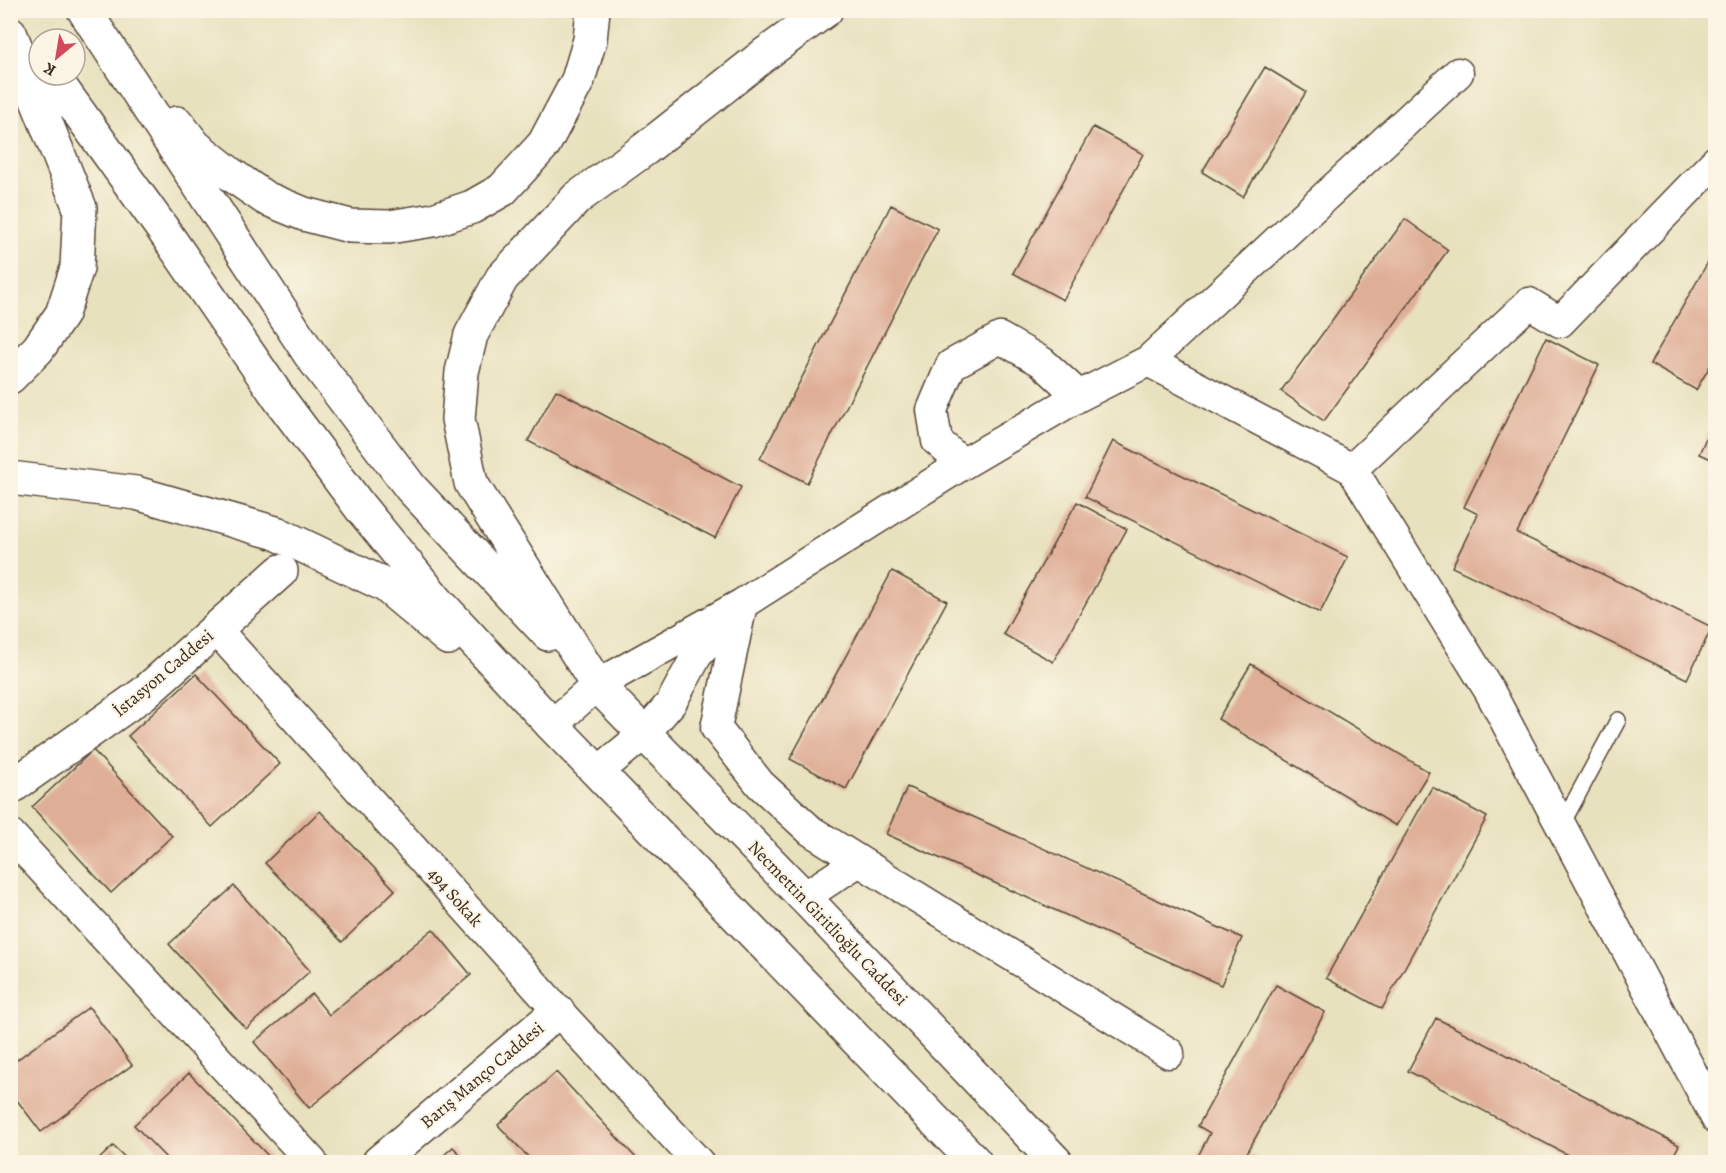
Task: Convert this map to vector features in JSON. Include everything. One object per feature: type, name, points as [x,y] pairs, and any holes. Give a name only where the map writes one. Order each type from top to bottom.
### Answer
[{"type":"main road","points":[[85,13],[164,105],[195,146],[229,173],[265,198],[304,214],[350,226],[389,227],[433,220],[472,207],[502,190],[523,169],[544,144],[578,80],[590,40],[593,10]]},
{"type":"main road","points":[[597,685],[471,483],[458,419],[462,372],[471,335],[502,278],[577,198],[826,10]]},
{"type":"main road","points":[[85,13],[309,353],[411,488],[597,685]]},
{"type":"main road","points":[[10,17],[27,40]]},
{"type":"main road","points":[[10,33],[80,208],[77,268],[62,314],[38,350],[10,377]]},
{"type":"main road","points":[[61,87],[164,231],[281,401],[360,507],[436,601],[552,725],[975,1162]]},
{"type":"main road","points":[[10,478],[136,493],[276,533],[385,585],[552,725]]},
{"type":"main road","name":"İstasyon Caddesi","points":[[10,788],[143,694],[281,571]]},
{"type":"main road","name":"Necmettin Giritlioğlu Caddesi","points":[[597,685],[804,897],[1056,1162]]},
{"type":"main road","name":"Barış Manço Caddesi","points":[[379,1162],[558,1011]]},
{"type":"street","points":[[552,725],[597,685],[742,604],[963,465],[1079,396],[1148,361],[1458,73]]},
{"type":"street","points":[[1352,469],[1529,303],[1560,322],[1716,160]]},
{"type":"street","points":[[963,465],[937,441],[932,410],[951,366],[1000,338],[1042,362],[1079,396]]},
{"type":"street","points":[[1148,361],[1352,469],[1489,690],[1716,1118]]},
{"type":"street","points":[[598,772],[645,733],[671,703],[697,655],[742,604]]},
{"type":"street","points":[[742,604],[716,728],[760,784],[811,831],[1169,1053]]},
{"type":"street","name":"494 Sokak","points":[[215,628],[558,1011],[698,1162]]},
{"type":"street","points":[[10,834],[312,1162]]},
{"type":"street","points":[[804,897],[859,861]]},
{"type":"lane","points":[[1561,825],[1618,720]]},
{"type":"building","points":[[1265,67],[1306,92],[1243,197],[1202,172]]},
{"type":"building","points":[[1093,127],[1143,154],[1063,300],[1013,273]]},
{"type":"building","points":[[891,205],[938,229],[807,483],[760,459]]},
{"type":"building","points":[[1405,219],[1448,250],[1324,421],[1281,391]]},
{"type":"building","points":[[1716,248],[1716,356],[1696,390],[1650,364]]},
{"type":"building","points":[[1546,338],[1599,365],[1517,533],[1712,627],[1687,679],[1452,567],[1478,514],[1464,507]]},
{"type":"building","points":[[556,390],[741,487],[715,538],[528,441]]},
{"type":"building","points":[[1716,415],[1716,461],[1699,454]]},
{"type":"building","points":[[1113,441],[1348,557],[1320,613],[1085,497]]},
{"type":"building","points":[[1077,502],[1127,529],[1053,662],[1003,634]]},
{"type":"building","points":[[892,571],[947,601],[846,789],[790,759]]},
{"type":"building","points":[[1251,664],[1429,772],[1396,826],[1218,719]]},
{"type":"building","points":[[196,674],[280,764],[212,827],[128,736]]},
{"type":"building","points":[[93,750],[172,836],[111,893],[32,807]]},
{"type":"building","points":[[907,787],[1242,938],[1221,985],[886,834]]},
{"type":"building","points":[[1432,787],[1487,817],[1382,1009],[1326,978]]},
{"type":"building","points":[[320,811],[395,890],[342,942],[265,863]]},
{"type":"building","points":[[234,886],[310,971],[246,1029],[169,944]]},
{"type":"building","points":[[433,929],[471,975],[309,1108],[254,1042],[312,994],[329,1015]]},
{"type":"building","points":[[1276,985],[1325,1012],[1247,1153],[1266,1162],[1195,1162],[1210,1133],[1198,1126]]},
{"type":"building","points":[[89,1007],[132,1065],[41,1132],[10,1091],[10,1065]]},
{"type":"building","points":[[1436,1018],[1679,1145],[1670,1162],[1581,1162],[1408,1071]]},
{"type":"building","points":[[556,1072],[637,1159],[634,1162],[533,1162],[498,1125]]},
{"type":"building","points":[[189,1073],[274,1162],[170,1162],[134,1125]]},
{"type":"building","points":[[113,1146],[130,1162],[96,1162]]},
{"type":"building","points":[[453,1147],[468,1162],[436,1162]]}]
